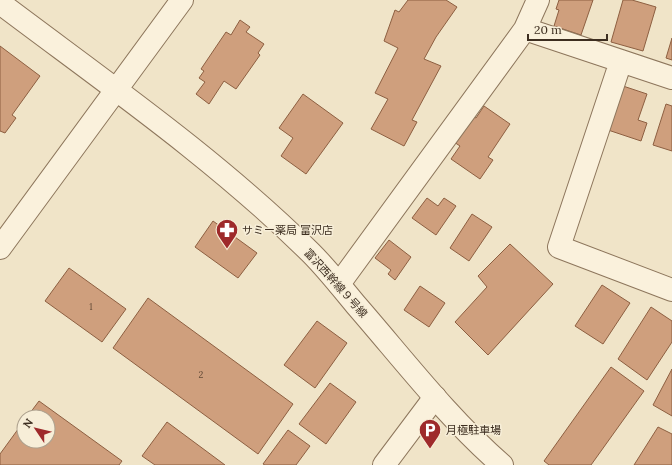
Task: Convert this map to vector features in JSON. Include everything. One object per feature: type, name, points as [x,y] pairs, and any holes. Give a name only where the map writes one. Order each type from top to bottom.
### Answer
[{"type":"street","points":[[0,248],[182,0]]},
{"type":"street","points":[[339,284],[525,29],[538,0]]},
{"type":"street","name":"富沢西幹線９号線","points":[[0,3],[197,152],[260,206],[311,254],[339,284],[435,397],[486,451],[502,465]]},
{"type":"street","points":[[525,29],[672,78]]},
{"type":"street","points":[[621,61],[559,247],[671,286]]},
{"type":"street","points":[[384,465],[435,397]]},
{"type":"building","points":[[408,0],[446,0],[457,7],[436,37],[424,59],[441,66],[412,120],[417,122],[404,146],[371,129],[388,99],[375,93],[398,48],[384,41],[395,10],[399,12]]},
{"type":"building","points":[[559,0],[593,0],[581,35],[554,26],[559,10],[556,9]]},
{"type":"building","points":[[623,0],[632,0],[656,7],[643,51],[611,42]]},
{"type":"building","points":[[240,20],[250,27],[246,32],[264,44],[258,53],[260,55],[236,89],[224,81],[209,104],[196,94],[205,82],[199,78],[204,71],[201,69],[226,32],[231,35]]},
{"type":"building","points":[[672,38],[672,60],[666,58]]},
{"type":"building","points":[[0,46],[40,76],[12,115],[16,118],[5,133],[0,131]]},
{"type":"building","points":[[623,86],[647,94],[638,120],[647,123],[641,141],[608,130]]},
{"type":"building","points":[[303,94],[343,123],[306,174],[281,156],[293,138],[279,128]]},
{"type":"building","points":[[666,104],[672,106],[672,151],[653,145]]},
{"type":"building","points":[[484,106],[510,124],[488,157],[493,160],[480,179],[451,159],[460,146],[454,142],[472,116],[476,118]]},
{"type":"building","points":[[427,198],[438,206],[444,198],[456,206],[436,235],[412,218]]},
{"type":"building","points":[[472,214],[492,227],[469,261],[450,248]]},
{"type":"building","points":[[213,221],[257,253],[238,278],[195,247]]},
{"type":"building","points":[[389,240],[411,257],[395,280],[388,274],[391,270],[375,258]]},
{"type":"building","points":[[510,244],[553,284],[488,355],[455,322],[487,287],[478,276]]},
{"type":"building","points":[[69,268],[126,309],[102,342],[45,301]]},
{"type":"building","points":[[602,285],[630,303],[603,344],[575,326]]},
{"type":"building","points":[[420,286],[445,303],[429,327],[404,310]]},
{"type":"building","points":[[148,298],[293,404],[258,454],[113,348]]},
{"type":"building","points":[[651,307],[672,321],[672,342],[647,380],[618,359]]},
{"type":"building","points":[[317,321],[347,343],[315,388],[284,365]]},
{"type":"building","points":[[611,367],[644,391],[591,465],[549,465],[544,461]]},
{"type":"building","points":[[672,369],[672,416],[653,405]]},
{"type":"building","points":[[330,383],[356,402],[326,444],[299,424]]},
{"type":"building","points":[[39,401],[50,409],[33,409]]},
{"type":"building","points":[[56,413],[122,461],[119,465],[0,465],[0,454],[16,432],[16,449],[56,449]]},
{"type":"building","points":[[167,422],[225,465],[155,465],[142,456]]},
{"type":"building","points":[[658,427],[672,434],[672,465],[634,465]]},
{"type":"building","points":[[288,430],[310,446],[296,465],[263,464]]},
{"type":"place","name":"サミー薬局 富沢店","points":[[227,250]]},
{"type":"place","name":"月極駐車場","points":[[430,450]]}]
